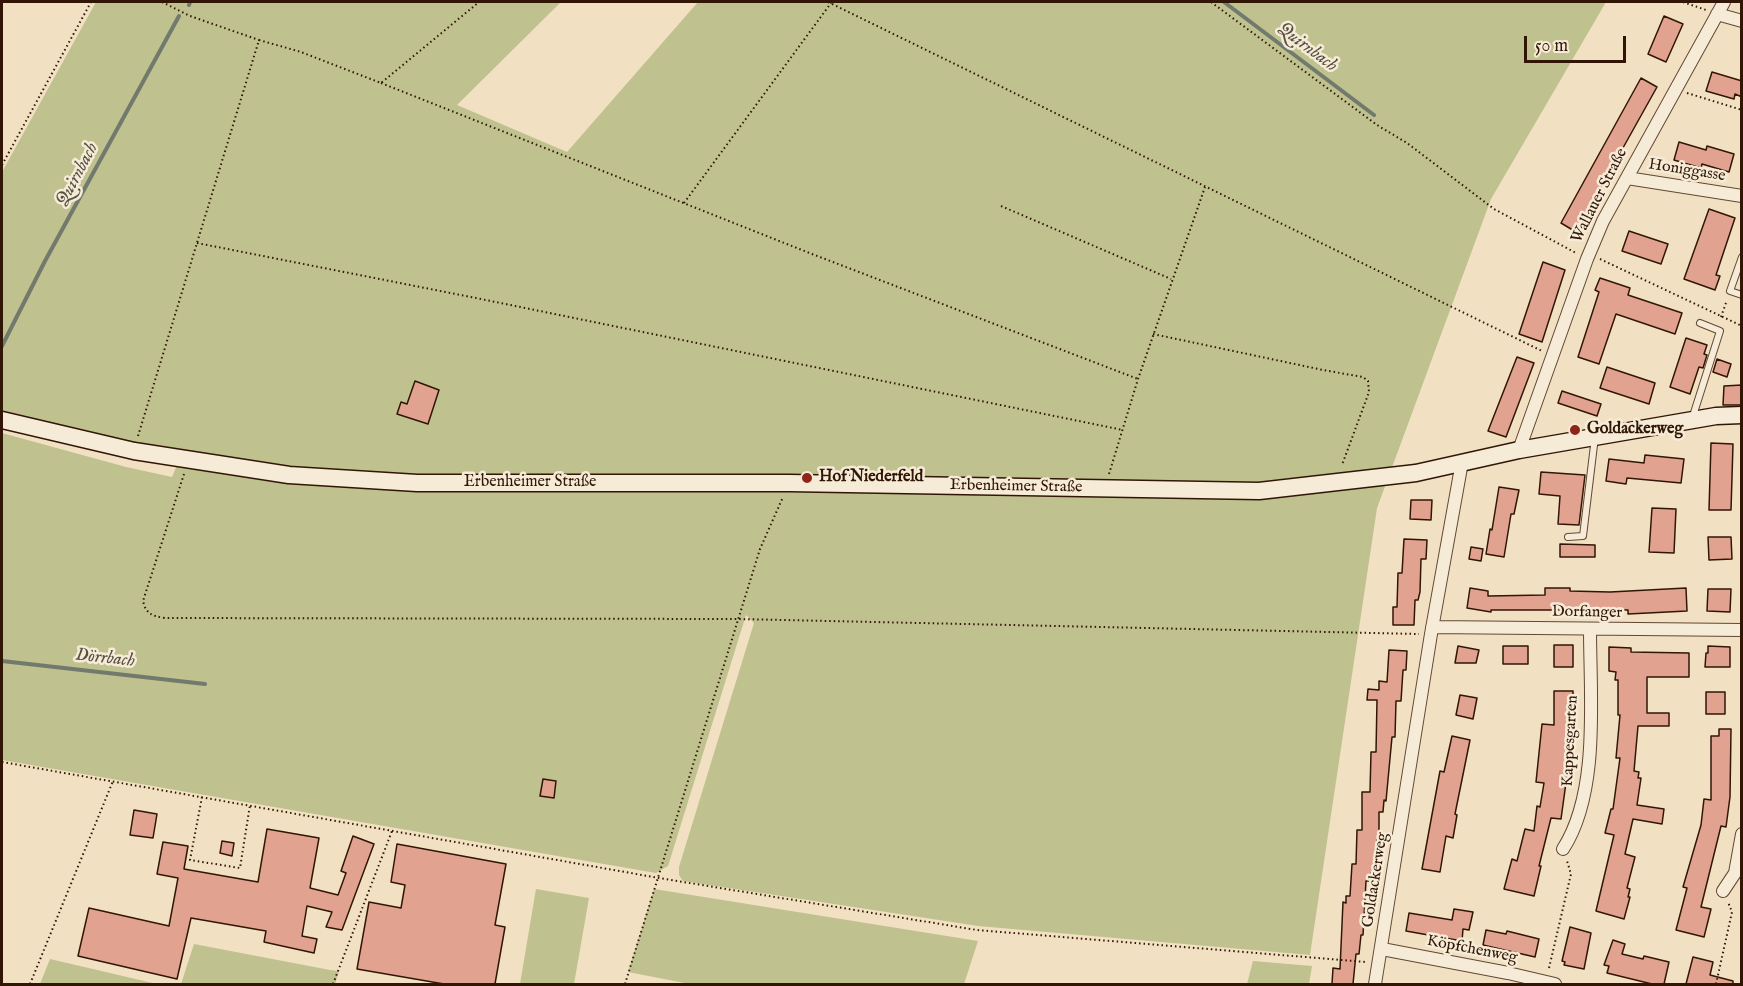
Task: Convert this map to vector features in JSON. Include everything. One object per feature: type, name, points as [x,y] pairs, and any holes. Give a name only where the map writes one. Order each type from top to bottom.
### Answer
[{"type":"street","name":"Wallauer Straße","points":[[1519,450],[1588,256],[1603,221],[1724,2]]},
{"type":"street","points":[[1717,14],[1742,21]]},
{"type":"street","name":"Honiggasse","points":[[1627,178],[1742,196]]},
{"type":"street","name":"Erbenheimer Straße","points":[[2,420],[134,451],[289,475],[417,483],[789,483],[1259,491],[1416,473],[1519,450],[1716,416],[1742,415]]},
{"type":"street","name":"Goldackerweg","points":[[1375,984],[1432,631],[1462,462]]},
{"type":"street","name":"Kappesgarten","points":[[1563,849],[1578,820],[1585,792],[1590,735],[1590,630]]},
{"type":"street","name":"Dorfanger","points":[[1432,631],[1742,630]]},
{"type":"street","points":[[1723,891],[1735,873],[1742,834]]},
{"type":"street","name":"Köpfchenweg","points":[[1382,949],[1550,983]]},
{"type":"lane","points":[[1742,257],[1730,291],[1742,295]]},
{"type":"lane","points":[[1692,420],[1720,331],[1700,324]]},
{"type":"lane","points":[[1568,537],[1583,536],[1595,437]]},
{"type":"path","points":[[2,165],[91,2]]},
{"type":"path","points":[[162,2],[190,16],[301,52],[1138,379]]},
{"type":"path","points":[[381,83],[479,2]]},
{"type":"path","points":[[684,203],[830,2],[1552,356]]},
{"type":"path","points":[[1210,2],[1377,126],[1407,143],[1494,208],[1588,256],[1742,326]]},
{"type":"path","points":[[1683,2],[1717,14]]},
{"type":"path","points":[[134,451],[259,40]]},
{"type":"path","points":[[1675,90],[1742,110]]},
{"type":"path","points":[[1105,488],[1171,279],[1205,187]]},
{"type":"path","points":[[1001,206],[1171,279]]},
{"type":"path","points":[[196,243],[1123,430]]},
{"type":"path","points":[[1721,317],[1730,291]]},
{"type":"path","points":[[1153,334],[1363,377],[1368,381],[1369,392],[1336,482]]},
{"type":"path","points":[[189,459],[143,601],[145,609],[153,616],[165,618],[738,619],[1432,631]]},
{"type":"path","points":[[625,984],[760,549],[789,483]]},
{"type":"path","points":[[2,762],[659,878],[977,930],[1379,963]]},
{"type":"path","points":[[30,984],[113,781]]},
{"type":"path","points":[[202,797],[190,860],[240,868],[250,806]]},
{"type":"path","points":[[333,984],[392,831]]},
{"type":"path","points":[[1550,983],[1571,874],[1563,849]]},
{"type":"path","points":[[1716,984],[1732,912],[1723,891]]},
{"type":"green space","points":[[96,2],[561,2],[457,105],[567,152],[698,2],[1606,2],[1491,199],[1377,508],[1310,955],[978,926],[683,881],[679,875],[679,867],[754,623],[746,615],[668,866],[656,873],[2,760],[2,433],[126,467],[172,477],[183,451],[145,447],[2,413],[2,172]]},
{"type":"green space","points":[[536,889],[589,898],[574,984],[520,984]]},
{"type":"green space","points":[[654,889],[978,941],[964,984],[690,984],[628,972]]},
{"type":"green space","points":[[194,944],[339,971],[335,984],[181,984]]},
{"type":"green space","points":[[50,959],[157,984],[40,984]]},
{"type":"green space","points":[[1253,961],[1312,966],[1309,984],[1247,984]]},
{"type":"building","points":[[1664,16],[1683,24],[1666,62],[1648,54]]},
{"type":"building","points":[[1712,72],[1742,81],[1742,97],[1735,94],[1734,99],[1706,91]]},
{"type":"building","points":[[1641,78],[1657,87],[1576,232],[1561,223]]},
{"type":"building","points":[[1679,142],[1706,150],[1707,146],[1734,154],[1729,172],[1702,164],[1701,168],[1674,160]]},
{"type":"building","points":[[1709,209],[1735,218],[1716,275],[1720,276],[1715,290],[1684,279]]},
{"type":"building","points":[[1629,231],[1668,244],[1661,264],[1622,251]]},
{"type":"building","points":[[1543,262],[1565,270],[1542,342],[1519,334]]},
{"type":"building","points":[[1600,278],[1630,288],[1628,295],[1682,313],[1675,334],[1616,314],[1599,364],[1578,357],[1599,292],[1595,290]]},
{"type":"building","points":[[1686,338],[1707,345],[1703,368],[1699,367],[1690,394],[1670,387]]},
{"type":"building","points":[[1517,357],[1534,363],[1506,437],[1488,431]]},
{"type":"building","points":[[1717,359],[1731,364],[1727,377],[1713,372]]},
{"type":"building","points":[[1607,367],[1655,383],[1649,404],[1600,388]]},
{"type":"building","points":[[415,381],[439,390],[428,424],[397,414],[401,402],[407,404]]},
{"type":"building","points":[[1742,385],[1742,405],[1723,405],[1724,386]]},
{"type":"building","points":[[1562,391],[1601,404],[1597,416],[1558,403]]},
{"type":"building","points":[[1711,443],[1733,444],[1731,510],[1709,510]]},
{"type":"building","points":[[1645,455],[1684,459],[1681,483],[1627,478],[1626,484],[1606,481],[1609,459],[1644,463]]},
{"type":"building","points":[[1541,472],[1585,475],[1579,525],[1558,524],[1560,496],[1539,494]]},
{"type":"building","points":[[1499,487],[1519,490],[1514,514],[1511,514],[1504,557],[1486,554]]},
{"type":"building","points":[[1411,500],[1432,500],[1431,520],[1410,519]]},
{"type":"building","points":[[1652,508],[1676,509],[1674,553],[1649,552]]},
{"type":"building","points":[[1708,537],[1731,537],[1732,559],[1709,560]]},
{"type":"building","points":[[1404,539],[1427,540],[1426,559],[1421,559],[1420,592],[1418,600],[1415,600],[1414,625],[1393,625],[1393,607],[1397,607],[1398,573],[1402,573]]},
{"type":"building","points":[[1560,544],[1595,545],[1595,557],[1560,557]]},
{"type":"building","points":[[1471,547],[1483,549],[1481,561],[1469,559]]},
{"type":"building","points":[[1470,588],[1488,591],[1488,596],[1545,595],[1545,588],[1610,592],[1686,588],[1687,611],[1628,614],[1628,610],[1491,610],[1491,612],[1467,608]]},
{"type":"building","points":[[1708,589],[1731,589],[1730,612],[1707,611]]},
{"type":"building","points":[[1554,645],[1573,645],[1573,667],[1554,667]]},
{"type":"building","points":[[1458,646],[1479,650],[1476,663],[1455,663]]},
{"type":"building","points":[[1503,646],[1528,646],[1528,664],[1503,664]]},
{"type":"building","points":[[1708,646],[1730,647],[1730,667],[1705,667]]},
{"type":"building","points":[[1609,647],[1631,648],[1631,652],[1689,653],[1689,677],[1647,677],[1647,713],[1669,713],[1669,726],[1638,726],[1634,771],[1639,772],[1638,778],[1641,778],[1637,805],[1664,809],[1662,824],[1633,819],[1625,854],[1635,857],[1627,888],[1630,889],[1628,897],[1630,897],[1624,919],[1596,911],[1614,835],[1605,833],[1611,809],[1613,809],[1620,758],[1616,758],[1620,715],[1618,715],[1618,680],[1615,680],[1616,672],[1609,671]]},
{"type":"building","points":[[1389,650],[1407,651],[1406,670],[1403,670],[1401,701],[1396,701],[1395,737],[1392,737],[1386,801],[1384,800],[1383,812],[1379,812],[1379,840],[1377,840],[1375,849],[1374,872],[1371,873],[1371,881],[1366,881],[1363,935],[1361,935],[1359,954],[1356,954],[1353,984],[1332,984],[1333,968],[1340,969],[1343,902],[1346,903],[1346,896],[1350,896],[1352,864],[1356,864],[1357,830],[1362,830],[1362,792],[1370,792],[1371,752],[1376,752],[1377,700],[1367,700],[1368,689],[1379,690],[1379,681],[1387,682]]},
{"type":"building","points":[[1554,691],[1573,691],[1573,723],[1561,819],[1551,818],[1534,896],[1504,889],[1512,859],[1517,861],[1525,829],[1534,831],[1537,806],[1540,807],[1544,783],[1536,782],[1542,724],[1554,725]]},
{"type":"building","points":[[1706,692],[1725,692],[1725,714],[1706,714]]},
{"type":"building","points":[[1460,695],[1477,698],[1473,719],[1456,715]]},
{"type":"building","points":[[1719,729],[1731,729],[1730,797],[1726,827],[1721,826],[1701,907],[1711,909],[1704,937],[1676,930],[1687,888],[1683,887],[1701,825],[1704,799],[1711,800],[1711,736],[1719,736]]},
{"type":"building","points":[[1452,736],[1470,740],[1455,814],[1457,815],[1453,838],[1446,836],[1440,872],[1422,869],[1440,771],[1444,772]]},
{"type":"building","points":[[543,779],[556,781],[554,798],[540,796]]},
{"type":"building","points":[[134,810],[157,814],[153,838],[130,835]]},
{"type":"building","points":[[267,829],[319,838],[310,888],[338,895],[346,873],[341,871],[353,836],[374,844],[342,930],[326,927],[332,912],[307,906],[302,936],[317,939],[314,953],[264,942],[266,931],[191,918],[177,979],[78,956],[89,908],[169,926],[178,878],[157,874],[163,842],[188,846],[184,869],[258,882]]},
{"type":"building","points":[[222,841],[234,843],[232,856],[220,853]]},
{"type":"building","points":[[397,844],[506,864],[495,925],[505,927],[495,984],[444,984],[357,969],[369,902],[401,908],[405,885],[391,882]]},
{"type":"building","points":[[1454,909],[1473,912],[1469,930],[1463,929],[1462,941],[1406,931],[1409,913],[1452,920]]},
{"type":"building","points":[[1570,927],[1591,933],[1584,969],[1564,965],[1565,962],[1562,961]]},
{"type":"building","points":[[1486,930],[1506,934],[1507,931],[1539,939],[1535,957],[1483,945]]},
{"type":"building","points":[[1613,940],[1625,944],[1622,954],[1669,962],[1664,984],[1652,984],[1607,973],[1609,966],[1604,965]]},
{"type":"building","points":[[1693,957],[1713,962],[1710,975],[1733,981],[1733,984],[1686,984]]},
{"type":"waterway","name":"Quirnbach","points":[[1224,2],[1374,115]]},
{"type":"waterway","name":"Quirnbach","points":[[2,346],[45,261],[179,16]]},
{"type":"waterway","name":"Dörrbach","points":[[2,661],[205,684]]},
{"type":"place","name":"Goldackerweg","points":[[1575,430]]},
{"type":"place","name":"Hof Niederfeld","points":[[807,478]]}]
